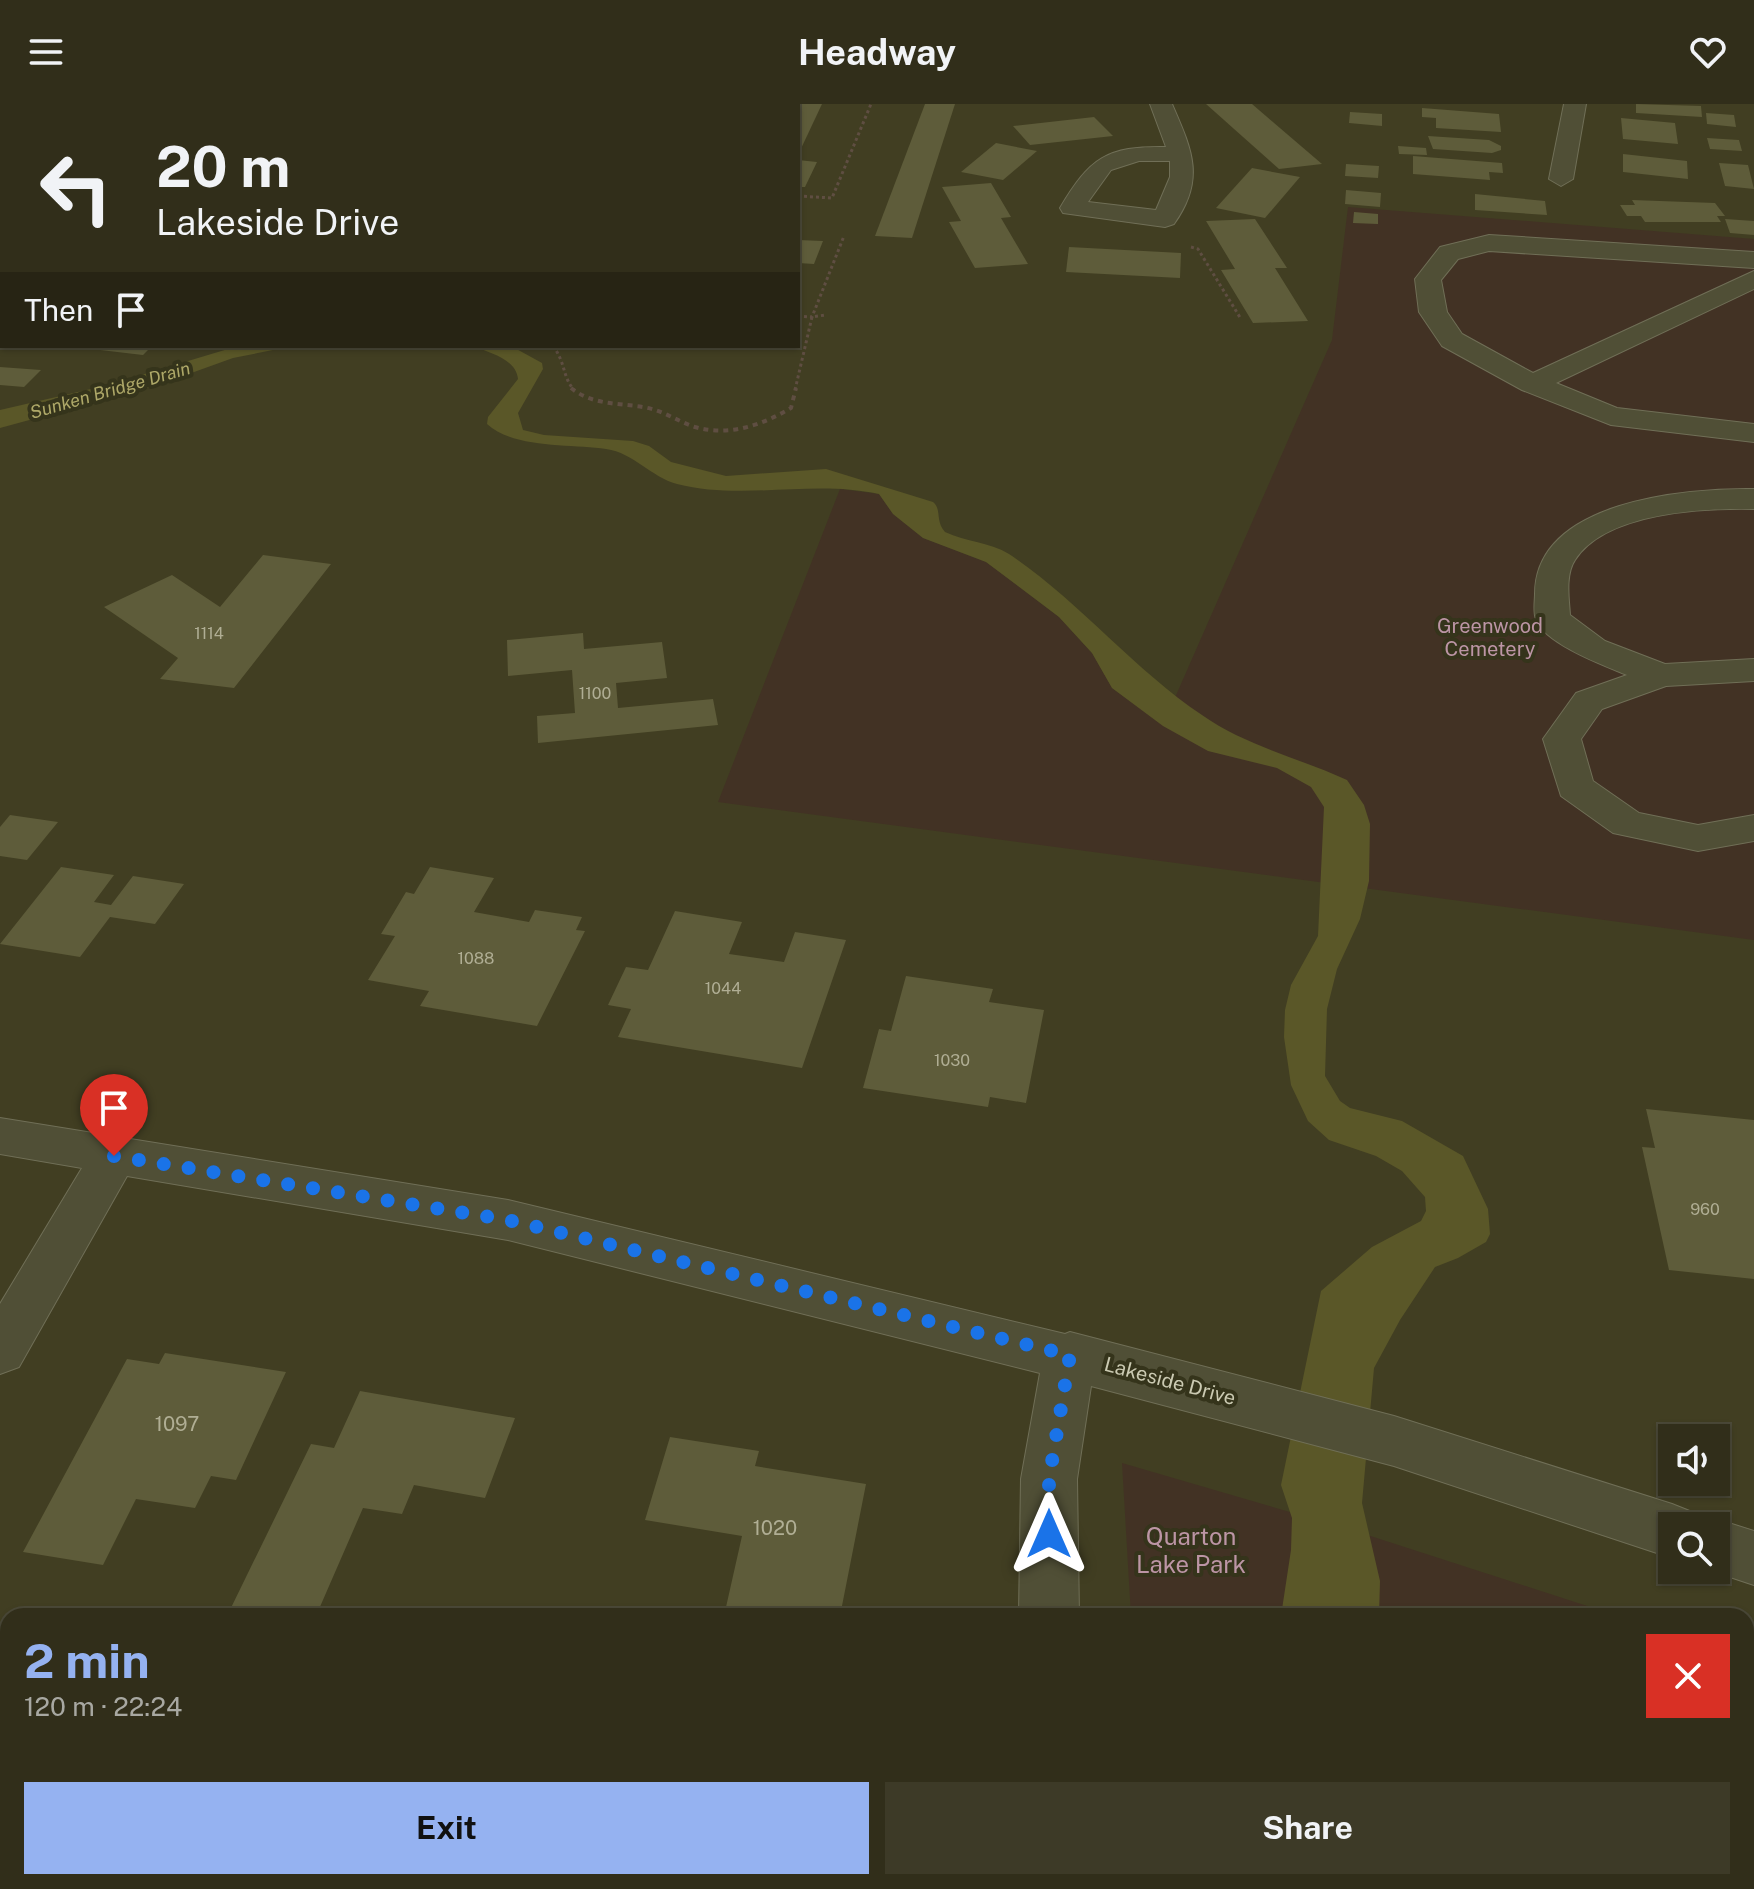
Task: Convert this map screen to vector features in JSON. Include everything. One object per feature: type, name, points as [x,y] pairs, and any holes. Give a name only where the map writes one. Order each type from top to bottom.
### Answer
[{"type":"street","points":[[1161,104],[1179,154]]},
{"type":"street","points":[[1561,179],[1575,104]]},
{"type":"street","points":[[1754,260],[1489,243],[1449,253],[1428,279],[1433,312],[1452,340],[1532,384],[1611,416],[1754,433]]},
{"type":"street","points":[[1532,384],[1754,279]]},
{"type":"street","points":[[1661,675],[1592,649],[1553,619],[1551,587],[1562,555],[1594,529],[1648,508],[1728,497],[1754,499]]},
{"type":"street","points":[[1754,670],[1661,675],[1589,701],[1562,739],[1575,787],[1627,824],[1698,838],[1754,828]]},
{"type":"street","name":"Lakeside Drive","points":[[0,1136],[508,1220],[1070,1355],[1237,1399],[1394,1441],[1658,1526]]},
{"type":"street","points":[[0,1351],[114,1156]]},
{"type":"street","points":[[1049,1608],[1049,1479],[1070,1355]]},
{"type":"street","points":[[1730,1550],[1754,1558]]},
{"type":"path","points":[[800,196],[832,198],[871,104]]},
{"type":"path","points":[[554,348],[565,362],[564,373],[570,389],[580,397],[647,407],[698,427],[737,430],[773,420],[791,408],[812,317],[844,236]]},
{"type":"path","points":[[1186,246],[1198,249],[1241,319]]},
{"type":"path","points":[[800,316],[825,315]]},
{"type":"green space","name":"Greenwood Cemetery","points":[[1348,207],[1754,239],[1754,940],[718,802],[840,489],[879,494],[893,514],[923,538],[986,562],[1059,617],[1092,653],[1112,688],[1163,725],[1332,340]]},
{"type":"green space","name":"Quarton Lake Park","points":[[1122,1463],[1355,1531],[1593,1608],[1131,1608]]},
{"type":"water","name":"Sunken Bridge Drain","points":[[231,348],[283,348],[233,358],[158,385],[0,428],[0,410],[108,385]]},
{"type":"water","points":[[478,348],[515,348],[542,363],[543,369],[518,413],[523,430],[544,435],[633,441],[649,446],[671,462],[726,476],[826,469],[933,502],[945,532],[1009,554],[1202,715],[1236,735],[1347,780],[1364,805],[1370,824],[1369,881],[1360,919],[1337,969],[1327,1009],[1325,1076],[1340,1101],[1350,1108],[1402,1121],[1463,1156],[1488,1209],[1490,1234],[1486,1242],[1435,1267],[1400,1320],[1374,1368],[1362,1503],[1380,1581],[1379,1608],[1282,1608],[1291,1550],[1292,1518],[1281,1485],[1321,1291],[1372,1247],[1421,1221],[1426,1211],[1425,1197],[1402,1171],[1376,1156],[1329,1140],[1308,1121],[1291,1085],[1284,1037],[1285,1010],[1291,985],[1318,936],[1324,807],[1311,787],[1277,768],[1208,751],[1163,726],[1112,688],[1092,653],[1059,617],[986,562],[923,538],[893,514],[879,494],[829,488],[753,491],[702,489],[668,481],[616,451],[528,442],[498,432],[487,424],[488,417],[518,379],[513,366]]},
{"type":"building","points":[[800,104],[822,104],[800,151]]},
{"type":"building","points":[[925,104],[955,104],[912,238],[875,236]]},
{"type":"building","points":[[1206,104],[1252,104],[1322,164],[1279,169]]},
{"type":"building","points":[[1636,104],[1701,106],[1702,117],[1636,113]]},
{"type":"building","points":[[1422,108],[1499,114],[1501,132],[1436,128],[1436,118],[1422,117]]},
{"type":"building","points":[[1350,112],[1382,114],[1382,126],[1349,123]]},
{"type":"building","points":[[1706,113],[1734,115],[1736,127],[1707,124]]},
{"type":"building","points":[[1094,117],[1113,136],[1030,145],[1013,126]]},
{"type":"building","points":[[1621,118],[1675,123],[1678,144],[1623,139]]},
{"type":"building","points":[[1428,136],[1489,140],[1501,146],[1501,150],[1492,153],[1433,149]]},
{"type":"building","points":[[1707,138],[1739,140],[1742,151],[1710,149]]},
{"type":"building","points":[[996,143],[1037,151],[1003,180],[961,172]]},
{"type":"building","points":[[1398,146],[1426,148],[1427,155],[1399,154]]},
{"type":"building","points":[[1623,154],[1687,161],[1688,179],[1623,172]]},
{"type":"building","points":[[1413,156],[1502,163],[1503,173],[1489,172],[1490,180],[1413,174]]},
{"type":"building","points":[[800,160],[817,162],[805,187],[800,187]]},
{"type":"building","points":[[1719,163],[1748,165],[1754,189],[1725,186]]},
{"type":"building","points":[[1346,164],[1379,166],[1378,178],[1345,176]]},
{"type":"building","points":[[1252,168],[1300,177],[1265,218],[1216,208]]},
{"type":"building","points":[[991,183],[1011,217],[1001,218],[1028,264],[975,268],[949,222],[961,221],[942,187]]},
{"type":"building","points":[[1346,190],[1381,193],[1380,207],[1345,204]]},
{"type":"building","points":[[1475,194],[1545,201],[1547,215],[1475,210]]},
{"type":"building","points":[[1632,200],[1715,203],[1725,216],[1717,216],[1721,222],[1645,222],[1641,216],[1627,216],[1620,205],[1635,205]]},
{"type":"building","points":[[1354,212],[1378,214],[1378,224],[1353,223]]},
{"type":"building","points":[[1255,219],[1287,268],[1275,268],[1308,321],[1253,323],[1221,270],[1235,269],[1206,221]]},
{"type":"building","points":[[1725,219],[1754,221],[1754,235],[1730,233]]},
{"type":"building","points":[[800,240],[823,241],[814,264],[800,263]]},
{"type":"building","points":[[1069,247],[1181,253],[1180,278],[1066,272]]},
{"type":"building","points":[[83,348],[150,348],[143,355]]},
{"type":"building","points":[[0,367],[41,370],[24,387],[0,385]]},
{"type":"building","points":[[263,555],[331,564],[234,688],[160,679],[178,658],[104,607],[172,575],[220,607]]},
{"type":"building","points":[[583,633],[584,649],[662,642],[667,678],[616,683],[618,708],[713,699],[718,725],[538,743],[537,716],[575,713],[572,670],[508,676],[507,640]]},
{"type":"building","points":[[10,815],[58,822],[27,860],[0,856],[0,827]]},
{"type":"building","points":[[61,867],[114,875],[94,902],[111,905],[133,876],[184,884],[155,924],[110,917],[80,957],[0,944]]},
{"type":"building","points":[[430,867],[494,878],[474,912],[529,922],[535,910],[582,917],[576,930],[585,931],[537,1026],[420,1006],[429,991],[368,980],[395,936],[381,934],[406,892],[414,894]]},
{"type":"building","points":[[675,911],[742,922],[729,954],[784,962],[795,932],[846,940],[802,1068],[618,1037],[631,1009],[608,1005],[626,967],[648,970]]},
{"type":"building","points":[[906,976],[993,989],[989,1002],[1044,1010],[1026,1103],[990,1097],[988,1107],[863,1088],[879,1029],[891,1031]]},
{"type":"building","points":[[1646,1109],[1754,1120],[1754,1279],[1669,1270],[1642,1147],[1655,1148]]},
{"type":"building","points":[[165,1353],[286,1372],[236,1480],[211,1476],[195,1508],[136,1499],[103,1565],[23,1552],[127,1359],[159,1364]]},
{"type":"building","points":[[360,1391],[515,1418],[485,1498],[414,1485],[402,1514],[363,1508],[319,1608],[231,1608],[311,1444],[334,1448]]},
{"type":"building","points":[[670,1437],[759,1451],[755,1466],[866,1484],[842,1608],[726,1608],[742,1536],[645,1520]]},
{"type":"route","points":[[114,1156],[508,1220],[1070,1355],[1049,1479],[1049,1534]]}]
